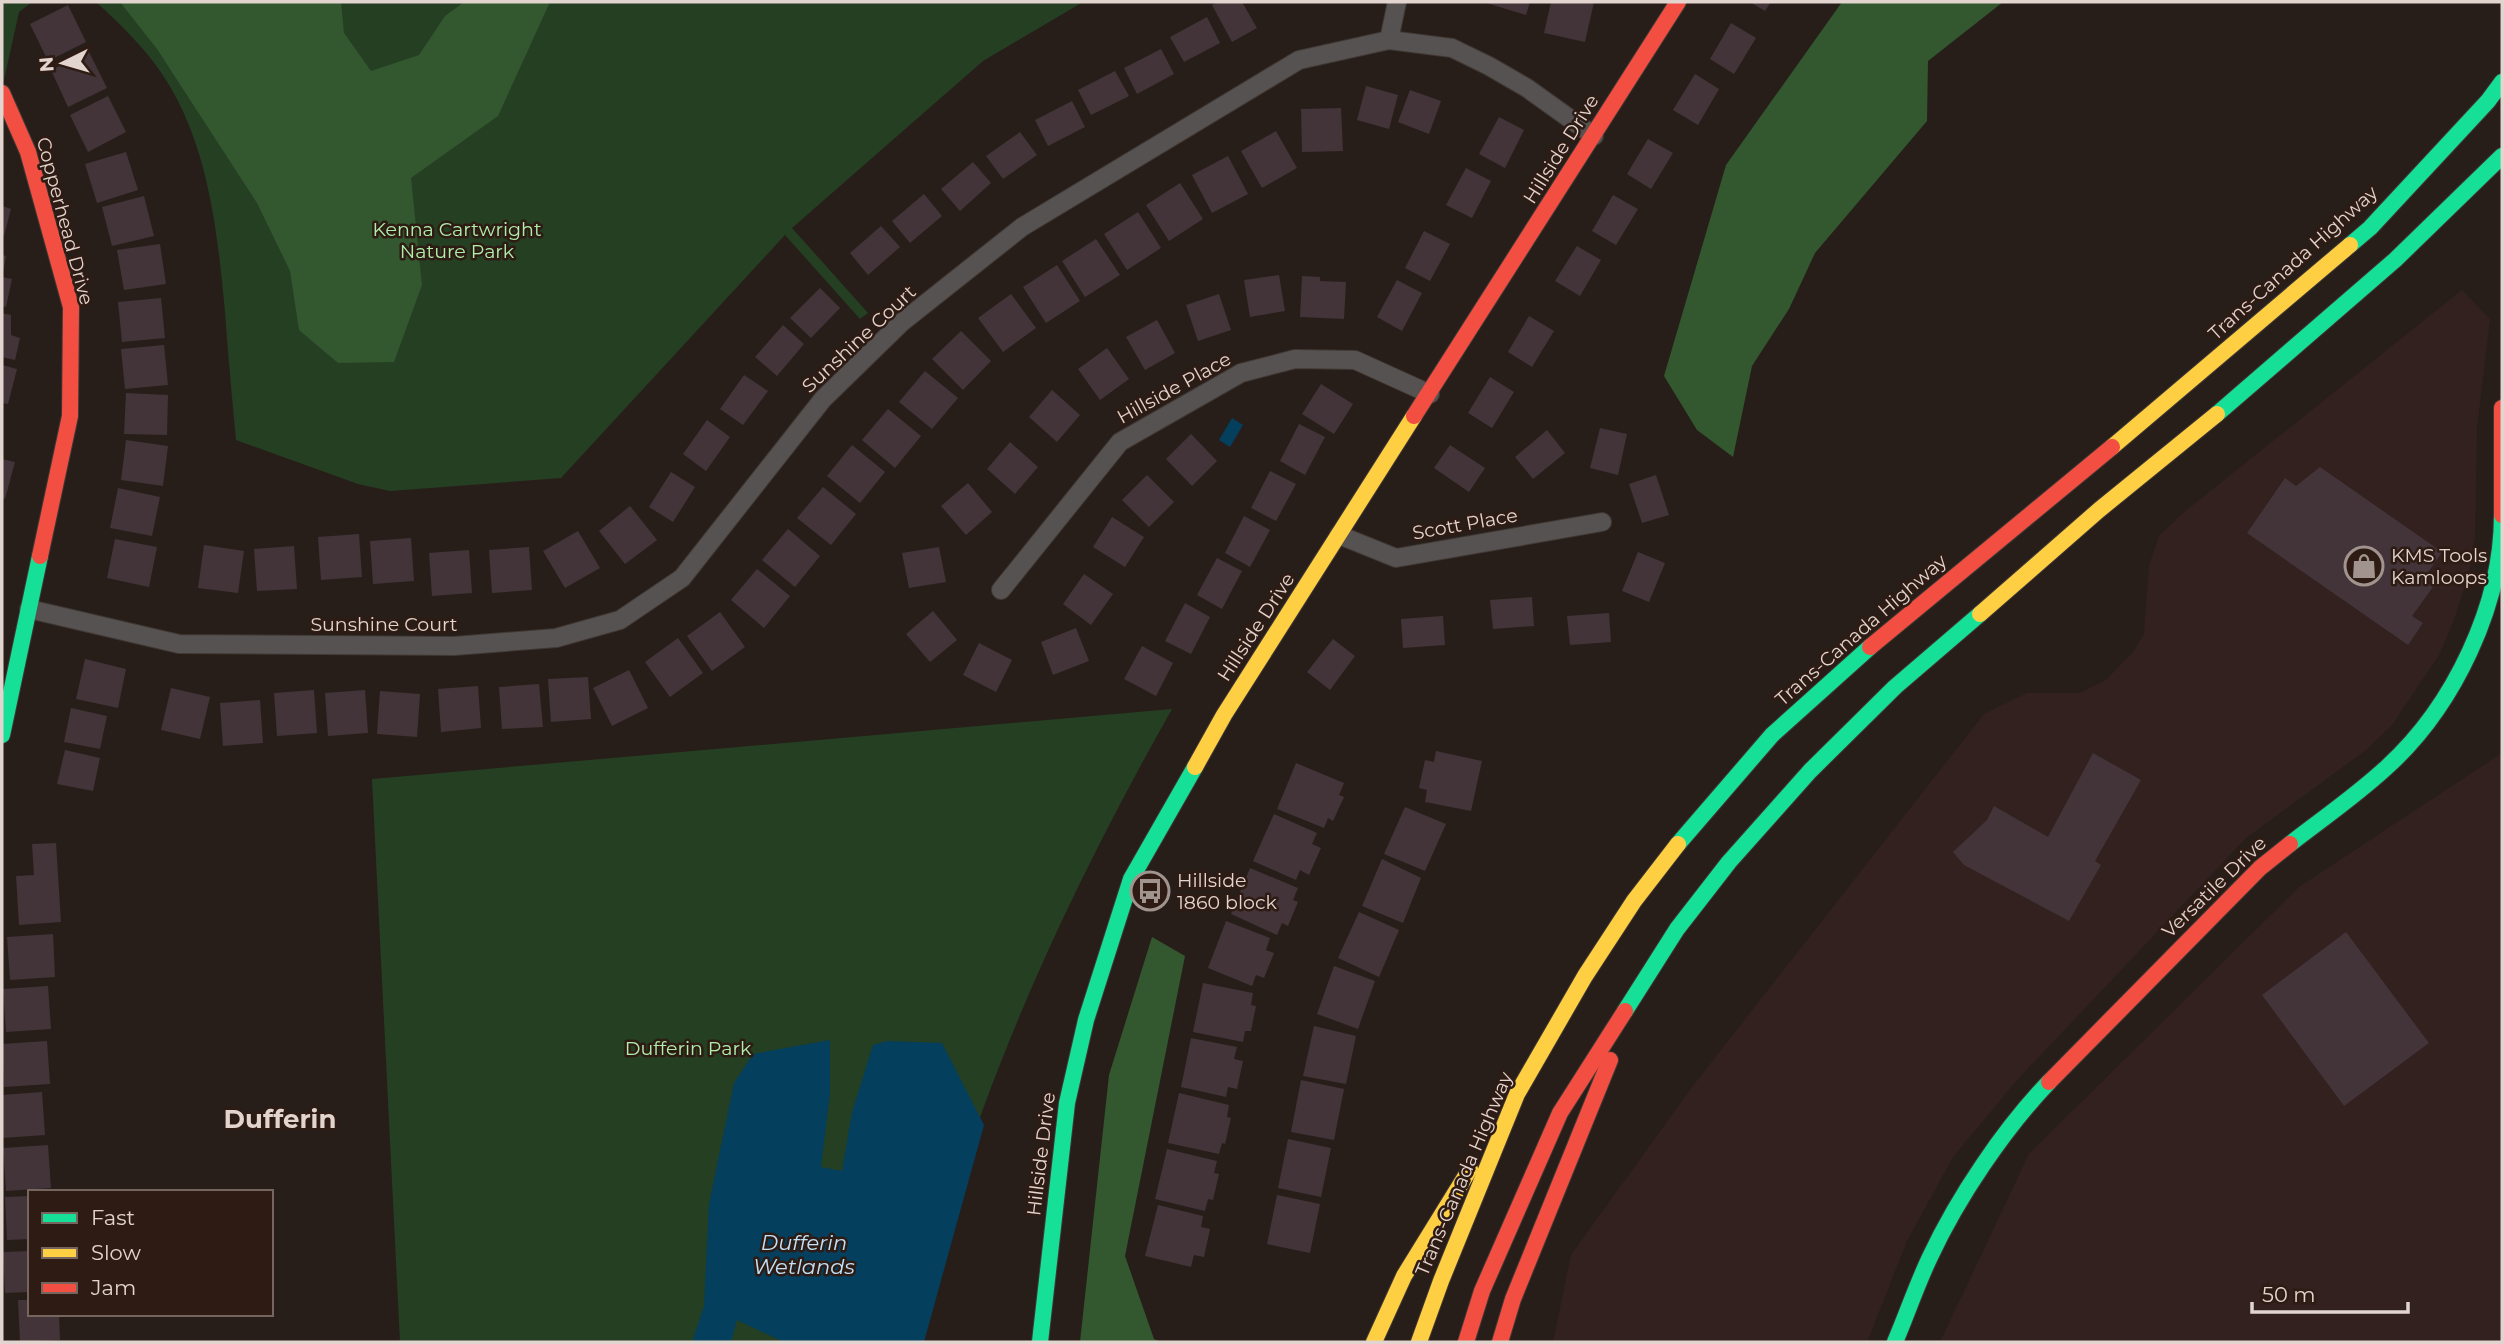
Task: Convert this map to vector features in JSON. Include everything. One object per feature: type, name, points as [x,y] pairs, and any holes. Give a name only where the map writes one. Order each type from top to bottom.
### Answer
[{"type":"main road","name":"Hillside Drive","points":[[1040,1342],[1067,1102],[1086,1020],[1131,879],[1224,715],[1678,2]]},
{"type":"main road","name":"Trans-Canada Highway","points":[[1419,1342],[1517,1094],[1585,976],[1634,901],[1693,824],[1772,735],[1873,645],[2198,376],[2370,228],[2488,101],[2502,82]]},
{"type":"main road","name":"Copperhead Drive","points":[[2,93],[28,152],[71,307],[70,416],[2,735]]},
{"type":"main road","points":[[1466,1342],[1482,1292],[1560,1114],[1677,929],[1729,862],[1810,771],[1895,687],[2099,510],[2220,412],[2385,269],[2502,156]]},
{"type":"main road","name":"Versatile Drive","points":[[1895,1342],[1931,1255],[1944,1231],[1978,1172],[2035,1097],[2260,868],[2388,767],[2446,696],[2481,628],[2494,583],[2502,535],[2502,408]]},
{"type":"main road","points":[[1500,1342],[1513,1299],[1641,984]]},
{"type":"main road","points":[[1374,1342],[1404,1276],[1517,1094]]},
{"type":"street","points":[[1389,40],[1397,2]]},
{"type":"street","name":"Sunshine Court","points":[[29,609],[179,644],[454,646],[556,638],[620,620],[681,578],[832,390],[901,323],[1022,227],[1299,60],[1389,40],[1451,48],[1527,88],[1594,136]]},
{"type":"street","name":"Hillside Place","points":[[1001,590],[1120,442],[1241,373],[1295,359],[1355,360],[1430,394]]},
{"type":"street","name":"Scott Place","points":[[1339,535],[1396,558],[1602,522]]},
{"type":"shaded area","points":[[2462,290],[2490,319],[2477,427],[2475,537],[2469,573],[2439,655],[2392,725],[2366,750],[2246,838],[2018,1079],[1953,1157],[1907,1241],[1867,1342],[1553,1342],[1571,1255],[1692,1087],[1984,714],[2027,693],[2080,693],[2106,680],[2133,652],[2144,634],[2149,565],[2159,536],[2183,513]]},
{"type":"shaded area","points":[[2502,753],[2502,1342],[1940,1342],[2029,1154],[2299,887]]},
{"type":"green space","points":[[2,2],[32,2],[19,12],[2,89]]},
{"type":"green space","name":"Kenna Cartwright Nature Park","points":[[96,2],[1083,2],[983,61],[792,228],[868,313],[860,319],[785,235],[561,478],[390,491],[358,484],[236,440],[218,248],[199,154],[175,95],[158,68],[144,50]]},
{"type":"green space","points":[[120,2],[341,2],[344,33],[371,71],[419,55],[445,16],[464,2],[550,2],[498,116],[411,178],[422,285],[394,362],[338,363],[299,330],[290,271],[257,203],[157,49]]},
{"type":"green space","points":[[1842,2],[2003,2],[1928,61],[1927,121],[1815,253],[1789,309],[1752,366],[1733,457],[1697,430],[1664,376],[1726,165]]},
{"type":"green space","name":"Dufferin Park","points":[[1172,709],[1069,905],[1024,1006],[973,1138],[909,1342],[400,1342],[372,779]]},
{"type":"green space","points":[[1152,937],[1185,956],[1125,1256],[1154,1339],[1161,1342],[1080,1342],[1109,1075]]},
{"type":"water","points":[[1232,418],[1243,425],[1230,447],[1219,440]]},
{"type":"water","name":"Dufferin Wetlands","points":[[830,1040],[830,1093],[821,1167],[842,1171],[852,1112],[873,1045],[887,1041],[942,1043],[984,1125],[924,1342],[784,1342],[737,1320],[731,1342],[692,1342],[704,1306],[709,1204],[734,1083],[753,1054]]},
{"type":"building","points":[[1218,2],[1242,2],[1257,28],[1232,42],[1212,5]]},
{"type":"building","points":[[1483,2],[1530,2],[1526,15]]},
{"type":"building","points":[[1551,2],[1594,2],[1585,42],[1544,33]]},
{"type":"building","points":[[1750,2],[1771,2],[1765,11]]},
{"type":"building","points":[[68,5],[86,42],[48,61],[30,24]]},
{"type":"building","points":[[1207,17],[1220,43],[1184,62],[1170,37]]},
{"type":"building","points":[[1731,23],[1756,38],[1734,74],[1710,59]]},
{"type":"building","points":[[1161,49],[1174,74],[1137,94],[1124,68]]},
{"type":"building","points":[[89,52],[107,88],[68,107],[51,70]]},
{"type":"building","points":[[1115,71],[1129,96],[1091,115],[1078,90]]},
{"type":"building","points":[[1695,74],[1719,89],[1698,125],[1673,110]]},
{"type":"building","points":[[1366,86],[1398,95],[1389,129],[1357,120]]},
{"type":"building","points":[[1410,90],[1441,101],[1429,134],[1398,122]]},
{"type":"building","points":[[108,96],[126,132],[88,152],[70,115]]},
{"type":"building","points":[[1072,101],[1085,127],[1048,146],[1035,120]]},
{"type":"building","points":[[1341,108],[1343,151],[1302,152],[1301,109]]},
{"type":"building","points":[[1499,117],[1524,130],[1505,168],[1479,154]]},
{"type":"building","points":[[1276,131],[1297,168],[1262,188],[1241,151]]},
{"type":"building","points":[[1020,132],[1037,155],[1003,179],[986,156]]},
{"type":"building","points":[[1648,139],[1673,153],[1651,189],[1627,174]]},
{"type":"building","points":[[126,152],[138,190],[97,203],[85,164]]},
{"type":"building","points":[[1228,156],[1248,194],[1212,213],[1192,175]]},
{"type":"building","points":[[973,162],[991,183],[960,211],[941,189]]},
{"type":"building","points":[[1466,168],[1491,181],[1472,218],[1446,205]]},
{"type":"building","points":[[1180,183],[1203,219],[1169,241],[1146,205]]},
{"type":"building","points":[[924,194],[942,216],[910,243],[892,221]]},
{"type":"building","points":[[1613,195],[1638,209],[1616,245],[1592,231]]},
{"type":"building","points":[[144,196],[154,236],[112,246],[102,207]]},
{"type":"building","points":[[2,206],[11,209],[4,236],[2,235]]},
{"type":"building","points":[[1138,212],[1161,248],[1127,270],[1104,234]]},
{"type":"building","points":[[881,226],[900,247],[868,275],[850,253]]},
{"type":"building","points":[[1424,231],[1450,244],[1430,281],[1405,268]]},
{"type":"building","points":[[1096,239],[1120,275],[1085,297],[1062,261]]},
{"type":"building","points":[[160,244],[166,284],[124,290],[117,250]]},
{"type":"building","points":[[1577,246],[1601,260],[1580,296],[1555,281]]},
{"type":"building","points":[[2,255],[6,256],[3,273],[2,273]]},
{"type":"building","points":[[1057,265],[1080,301],[1046,323],[1023,287]]},
{"type":"building","points":[[1279,275],[1285,311],[1250,317],[1244,280]]},
{"type":"building","points":[[1302,276],[1320,277],[1320,281],[1346,282],[1344,319],[1300,317]]},
{"type":"building","points":[[2,277],[12,279],[6,307],[2,306]]},
{"type":"building","points":[[1397,280],[1422,293],[1402,331],[1377,317]]},
{"type":"building","points":[[820,288],[840,308],[811,338],[790,318]]},
{"type":"building","points":[[1011,294],[1036,328],[1003,352],[978,318]]},
{"type":"building","points":[[1219,294],[1231,330],[1198,341],[1186,305]]},
{"type":"building","points":[[161,298],[165,338],[122,342],[118,302]]},
{"type":"building","points":[[2,313],[11,315],[11,335],[20,338],[15,360],[2,357]]},
{"type":"building","points":[[1529,316],[1554,331],[1532,367],[1508,352]]},
{"type":"building","points":[[1157,320],[1175,353],[1145,370],[1126,337]]},
{"type":"building","points":[[783,325],[804,344],[777,376],[755,357]]},
{"type":"building","points":[[961,331],[991,361],[963,390],[932,359]]},
{"type":"building","points":[[164,345],[168,385],[125,389],[121,349]]},
{"type":"building","points":[[1107,348],[1129,379],[1100,400],[1078,369]]},
{"type":"building","points":[[2,365],[17,369],[8,404],[2,403]]},
{"type":"building","points":[[925,371],[958,398],[932,429],[899,402]]},
{"type":"building","points":[[744,375],[768,391],[743,425],[720,409]]},
{"type":"building","points":[[1490,377],[1514,392],[1492,428],[1468,413]]},
{"type":"building","points":[[1321,384],[1353,404],[1334,434],[1302,414]]},
{"type":"building","points":[[1052,390],[1080,415],[1057,442],[1029,417]]},
{"type":"building","points":[[126,393],[168,395],[167,435],[124,434]]},
{"type":"building","points":[[888,409],[921,436],[895,468],[862,440]]},
{"type":"building","points":[[707,420],[730,437],[706,471],[683,454]]},
{"type":"building","points":[[1299,424],[1325,437],[1305,475],[1280,461]]},
{"type":"building","points":[[1600,428],[1627,434],[1618,475],[1590,468]]},
{"type":"building","points":[[1547,430],[1565,453],[1533,479],[1515,457]]},
{"type":"building","points":[[1191,434],[1217,461],[1192,486],[1166,459]]},
{"type":"building","points":[[126,440],[168,446],[163,486],[121,480]]},
{"type":"building","points":[[1010,442],[1038,467],[1015,494],[987,469]]},
{"type":"building","points":[[852,445],[885,472],[860,503],[827,476]]},
{"type":"building","points":[[1450,445],[1485,468],[1469,492],[1434,468]]},
{"type":"building","points":[[2,459],[15,462],[5,499],[2,498]]},
{"type":"building","name":"KMS Tools Kamloops","points":[[2320,467],[2442,552],[2423,580],[2433,587],[2412,616],[2423,623],[2408,645],[2247,533],[2285,478],[2296,486]]},
{"type":"building","points":[[1270,471],[1296,484],[1276,521],[1251,508]]},
{"type":"building","points":[[671,472],[695,487],[673,522],[649,507]]},
{"type":"building","points":[[1147,475],[1174,502],[1149,527],[1122,500]]},
{"type":"building","points":[[1656,475],[1669,515],[1642,523],[1629,484]]},
{"type":"building","points":[[968,483],[992,512],[966,535],[941,506]]},
{"type":"building","points":[[823,487],[856,514],[831,545],[797,518]]},
{"type":"building","points":[[118,488],[160,497],[152,536],[110,528]]},
{"type":"building","points":[[630,506],[657,540],[625,564],[599,531]]},
{"type":"building","points":[[1244,516],[1270,530],[1250,567],[1225,553]]},
{"type":"building","points":[[1112,517],[1144,537],[1125,567],[1093,547]]},
{"type":"building","points":[[788,529],[820,556],[795,587],[762,560]]},
{"type":"building","points":[[578,531],[600,568],[565,588],[543,551]]},
{"type":"building","points":[[359,534],[362,577],[321,580],[318,537]]},
{"type":"building","points":[[411,538],[414,581],[373,584],[370,541]]},
{"type":"building","points":[[115,539],[157,547],[149,587],[107,578]]},
{"type":"building","points":[[204,545],[244,551],[238,593],[198,588]]},
{"type":"building","points":[[294,546],[297,589],[257,591],[254,549]]},
{"type":"building","points":[[529,547],[532,590],[492,593],[489,550]]},
{"type":"building","points":[[939,547],[946,582],[909,588],[902,553]]},
{"type":"building","points":[[469,550],[472,593],[432,596],[429,553]]},
{"type":"building","points":[[1638,552],[1665,563],[1649,602],[1622,591]]},
{"type":"building","points":[[1217,558],[1242,571],[1222,609],[1197,595]]},
{"type":"building","points":[[757,569],[790,596],[764,628],[731,600]]},
{"type":"building","points":[[1084,574],[1113,594],[1091,625],[1063,604]]},
{"type":"building","points":[[1532,597],[1534,626],[1493,629],[1490,600]]},
{"type":"building","points":[[1185,603],[1210,617],[1191,654],[1165,641]]},
{"type":"building","points":[[933,611],[957,640],[930,662],[906,634]]},
{"type":"building","points":[[720,612],[745,647],[712,671],[687,636]]},
{"type":"building","points":[[1609,613],[1611,642],[1570,645],[1567,616]]},
{"type":"building","points":[[1443,616],[1445,645],[1403,648],[1401,619]]},
{"type":"building","points":[[1076,628],[1089,661],[1053,675],[1041,642]]},
{"type":"building","points":[[678,638],[703,673],[670,697],[645,662]]},
{"type":"building","points":[[1333,639],[1355,656],[1330,690],[1307,672]]},
{"type":"building","points":[[979,643],[1012,660],[996,692],[963,675]]},
{"type":"building","points":[[1142,646],[1173,663],[1156,696],[1124,679]]},
{"type":"building","points":[[85,659],[126,669],[118,708],[76,699]]},
{"type":"building","points":[[629,670],[648,708],[612,726],[593,688]]},
{"type":"building","points":[[588,677],[591,719],[551,722],[548,679]]},
{"type":"building","points":[[539,684],[543,727],[502,729],[499,687]]},
{"type":"building","points":[[478,686],[481,728],[441,732],[438,689]]},
{"type":"building","points":[[171,688],[210,697],[200,739],[161,730]]},
{"type":"building","points":[[314,690],[317,733],[277,736],[274,693]]},
{"type":"building","points":[[365,690],[368,733],[328,736],[325,693]]},
{"type":"building","points":[[380,691],[420,694],[417,737],[377,734]]},
{"type":"building","points":[[260,700],[263,743],[223,746],[220,703]]},
{"type":"building","points":[[71,708],[107,716],[100,749],[64,742]]},
{"type":"building","points":[[65,750],[100,758],[93,791],[57,784]]},
{"type":"building","points":[[1436,751],[1482,761],[1471,811],[1425,802],[1427,790],[1419,788],[1425,760],[1434,762]]},
{"type":"building","points":[[2093,753],[2141,780],[2095,861],[2101,865],[2069,921],[1964,865],[1953,852],[1987,820],[1994,806],[2048,837]]},
{"type":"building","points":[[1296,763],[1344,783],[1339,795],[1344,797],[1333,821],[1328,818],[1324,828],[1277,809]]},
{"type":"building","points":[[1405,807],[1446,824],[1425,871],[1384,854]]},
{"type":"building","points":[[1274,814],[1317,833],[1312,844],[1321,848],[1309,875],[1300,870],[1296,880],[1253,861]]},
{"type":"building","points":[[56,843],[61,922],[19,925],[16,876],[34,875],[32,844]]},
{"type":"building","points":[[1382,859],[1421,878],[1403,923],[1362,906]]},
{"type":"building","points":[[1250,868],[1298,888],[1293,900],[1298,902],[1288,926],[1282,923],[1277,935],[1231,914]]},
{"type":"building","points":[[1359,912],[1399,930],[1379,977],[1338,958]]},
{"type":"building","points":[[1226,921],[1270,938],[1266,950],[1274,953],[1264,978],[1256,975],[1252,986],[1208,968]]},
{"type":"building","points":[[2346,932],[2429,1043],[2344,1106],[2262,995]]},
{"type":"building","points":[[53,934],[55,977],[10,980],[7,937]]},
{"type":"building","points":[[1334,966],[1375,981],[1358,1029],[1317,1014]]},
{"type":"building","points":[[1203,983],[1253,993],[1251,1005],[1256,1006],[1251,1031],[1245,1031],[1243,1042],[1193,1032]]},
{"type":"building","points":[[48,986],[51,1029],[6,1032],[3,989]]},
{"type":"building","points":[[1314,1026],[1356,1036],[1346,1084],[1303,1076]]},
{"type":"building","points":[[1191,1038],[1237,1047],[1234,1059],[1243,1061],[1237,1089],[1228,1087],[1226,1097],[1181,1087]]},
{"type":"building","points":[[47,1041],[50,1084],[4,1087],[2,1044]]},
{"type":"building","points":[[1301,1080],[1344,1089],[1334,1140],[1291,1132]]},
{"type":"building","points":[[42,1092],[45,1135],[2,1138],[2,1095]]},
{"type":"building","points":[[1179,1093],[1229,1105],[1227,1117],[1231,1118],[1225,1144],[1222,1143],[1219,1154],[1168,1143]]},
{"type":"building","points":[[1288,1139],[1331,1148],[1321,1197],[1278,1188]]},
{"type":"building","points":[[48,1145],[51,1188],[6,1191],[3,1148]]},
{"type":"building","points":[[1167,1149],[1217,1161],[1214,1173],[1219,1174],[1213,1200],[1208,1199],[1205,1211],[1155,1199]]},
{"type":"building","points":[[1277,1195],[1320,1204],[1310,1253],[1267,1244]]},
{"type":"building","points":[[28,1196],[28,1239],[7,1240],[5,1197]]},
{"type":"building","points":[[1158,1205],[1203,1216],[1201,1227],[1210,1229],[1204,1257],[1194,1255],[1191,1267],[1145,1256]]},
{"type":"building","points":[[28,1251],[28,1292],[5,1293],[3,1252]]},
{"type":"building","points":[[18,1300],[28,1300],[28,1316],[59,1316],[60,1340],[20,1342]]},
{"type":"traffic: fast","points":[[2350,245],[2370,228],[2488,101],[2502,82]]},
{"type":"traffic: fast","points":[[2217,414],[2395,260],[2502,156]]},
{"type":"traffic: fast","points":[[2290,844],[2387,767],[2433,715],[2453,684],[2470,652],[2493,584],[2500,549],[2502,515]]},
{"type":"traffic: fast","points":[[2,735],[40,556]]},
{"type":"traffic: fast","points":[[1625,1011],[1677,929],[1729,862],[1810,771],[1895,687],[1980,614]]},
{"type":"traffic: fast","points":[[1678,844],[1772,735],[1870,647]]},
{"type":"traffic: fast","points":[[1040,1342],[1067,1103],[1086,1020],[1131,879],[1195,767]]},
{"type":"traffic: fast","points":[[1895,1342],[1925,1267],[1954,1211],[1999,1142],[2049,1082]]},
{"type":"traffic: slow","points":[[2112,447],[2350,245]]},
{"type":"traffic: slow","points":[[1980,614],[2099,510],[2217,414]]},
{"type":"traffic: slow","points":[[1195,767],[1224,715],[1414,416]]},
{"type":"traffic: slow","points":[[1419,1342],[1517,1094],[1585,976],[1634,901],[1678,844]]},
{"type":"traffic: slow","points":[[1374,1342],[1404,1276],[1470,1169]]},
{"type":"traffic: jam","points":[[1414,416],[1678,2]]},
{"type":"traffic: jam","points":[[2,93],[28,152],[71,307],[70,416],[40,556]]},
{"type":"traffic: jam","points":[[2502,408],[2502,515]]},
{"type":"traffic: jam","points":[[1870,647],[2112,447]]},
{"type":"traffic: jam","points":[[2049,1082],[2260,868],[2290,844]]},
{"type":"traffic: jam","points":[[1466,1342],[1482,1291],[1560,1113],[1625,1011]]},
{"type":"traffic: jam","points":[[1500,1342],[1513,1299],[1610,1060]]},
{"type":"place","name":"KMS Tools Kamloops","points":[[2364,566]]},
{"type":"place","name":"Hillside 1860 block","points":[[1150,891]]},
{"type":"district","name":"Dufferin","points":[[280,1119]]}]
